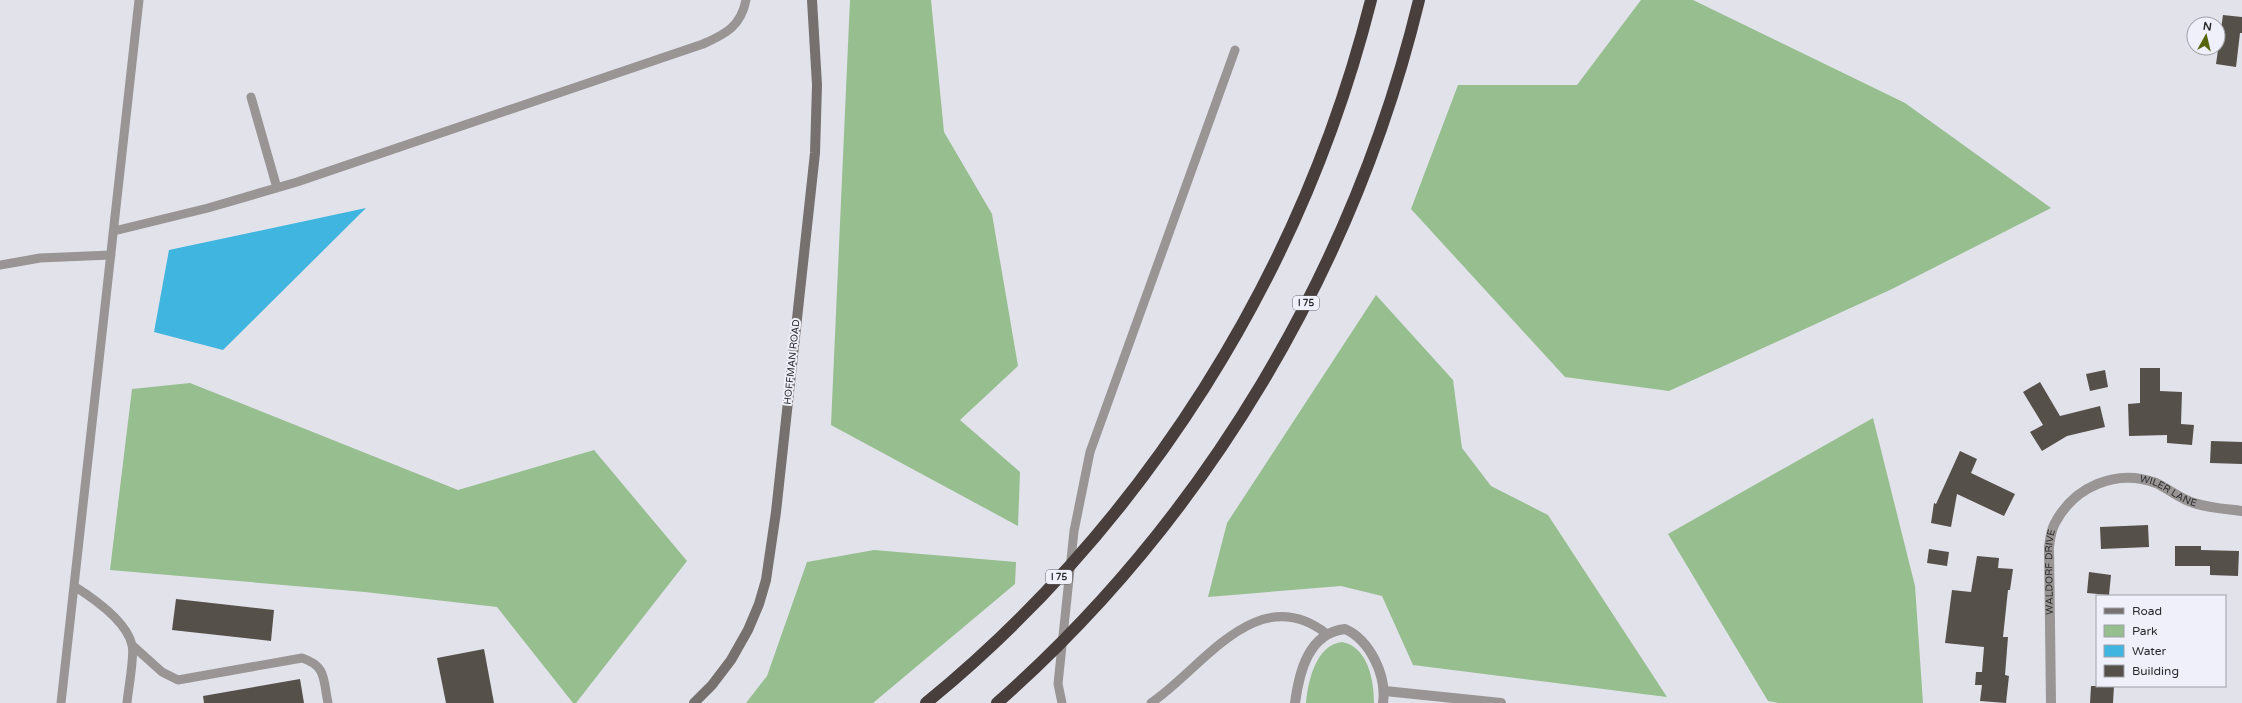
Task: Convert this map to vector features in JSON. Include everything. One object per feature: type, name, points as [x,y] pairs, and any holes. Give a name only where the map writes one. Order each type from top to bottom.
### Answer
[{"type":"highway","name":"I 75","points":[[926,703],[973,662],[1052,585],[1137,484],[1174,435],[1206,386],[1237,336],[1278,257],[1332,127],[1349,78],[1371,0]]},
{"type":"highway","name":"I 75","points":[[997,703],[1051,653],[1126,572],[1178,508],[1231,433],[1266,377],[1305,305],[1343,225],[1376,144],[1397,80],[1419,0]]},
{"type":"street","name":"HOFFMAN ROAD","points":[[694,703],[712,685],[731,660],[748,630],[759,604],[766,580],[776,512],[815,153],[818,85],[812,0]]},
{"type":"street","name":"WILER LANE","points":[[2094,484],[2116,479],[2136,478],[2156,483],[2193,503],[2242,511]]},
{"type":"street","name":"WALDORF DRIVE","points":[[2051,703],[2049,547],[2054,524],[2065,507],[2078,494],[2094,484]]},
{"type":"street","points":[[1295,703],[1301,673],[1306,658],[1315,644],[1327,634],[1344,629],[1359,637],[1372,656],[1385,691],[1384,703]]},
{"type":"street","points":[[1385,691],[1501,703]]},
{"type":"lane","points":[[62,703],[139,0]]},
{"type":"lane","points":[[114,231],[208,208],[277,188],[703,44],[724,35],[735,24],[743,13],[746,0]]},
{"type":"lane","points":[[1062,703],[1058,684],[1074,531],[1090,452],[1235,50]]},
{"type":"lane","points":[[251,97],[277,188]]},
{"type":"lane","points":[[0,265],[40,258],[111,255]]},
{"type":"lane","points":[[74,586],[99,602],[126,631],[132,645],[162,672],[178,680],[302,658],[321,668],[328,703]]},
{"type":"lane","points":[[1151,703],[1210,651],[1237,632],[1259,621],[1283,616],[1294,617],[1314,625],[1327,634]]},
{"type":"lane","points":[[127,703],[132,645]]},
{"type":"green space","points":[[850,0],[931,0],[944,132],[992,214],[1018,366],[960,420],[1020,472],[1018,526],[831,425]]},
{"type":"green space","points":[[1641,0],[1693,0],[1905,103],[2051,208],[1892,289],[1669,391],[1565,377],[1411,209],[1458,85],[1577,85]]},
{"type":"green space","points":[[1376,295],[1453,380],[1462,448],[1491,486],[1548,515],[1667,697],[1413,665],[1382,596],[1341,586],[1208,597],[1227,523]]},
{"type":"green space","points":[[190,383],[458,490],[594,450],[687,561],[576,703],[573,703],[497,607],[365,592],[110,570],[132,389]]},
{"type":"green space","points":[[1873,418],[1915,586],[1923,703],[1779,703],[1768,701],[1668,534]]},
{"type":"green space","points":[[874,550],[1016,562],[1015,584],[873,703],[746,703],[767,676],[807,562]]},
{"type":"green space","points":[[1342,642],[1351,645],[1364,657],[1373,684],[1374,703],[1306,703],[1311,675],[1315,665],[1326,650],[1333,645]]},
{"type":"water","points":[[366,208],[223,350],[154,332],[169,250]]},
{"type":"building","points":[[2223,15],[2242,17],[2242,33],[2240,33],[2236,67],[2216,64],[2217,56],[2226,56],[2226,16]]},
{"type":"building","points":[[2140,368],[2160,368],[2160,391],[2182,392],[2181,424],[2194,425],[2192,445],[2167,443],[2167,435],[2129,436],[2128,404],[2140,403]]},
{"type":"building","points":[[2105,370],[2108,387],[2090,391],[2086,374]]},
{"type":"building","points":[[2040,382],[2060,416],[2100,406],[2105,427],[2067,436],[2042,451],[2030,432],[2043,425],[2023,392]]},
{"type":"building","points":[[2211,441],[2242,442],[2242,464],[2210,463]]},
{"type":"building","points":[[1960,451],[1977,459],[1971,473],[2015,494],[2004,516],[1957,494],[1951,527],[1931,523],[1934,503],[1936,504]]},
{"type":"building","points":[[2148,525],[2149,547],[2101,549],[2100,527]]},
{"type":"building","points":[[2175,546],[2201,546],[2201,550],[2239,551],[2238,576],[2210,575],[2210,566],[2175,566]]},
{"type":"building","points":[[1929,549],[1949,552],[1947,566],[1927,563]]},
{"type":"building","points":[[1977,556],[1999,558],[1998,568],[2013,569],[2010,590],[2008,590],[2003,637],[2008,637],[2005,675],[2009,676],[2006,703],[1980,701],[1982,685],[1975,685],[1976,672],[1982,672],[1984,647],[1945,643],[1952,590],[1971,592]]},
{"type":"building","points":[[2089,572],[2111,575],[2109,595],[2087,593]]},
{"type":"building","points":[[176,599],[274,610],[271,641],[172,630]]},
{"type":"building","points":[[484,649],[494,703],[446,703],[437,658]]},
{"type":"building","points":[[300,679],[304,703],[204,703],[203,696]]},
{"type":"building","points":[[2091,686],[2114,687],[2113,703],[2090,703]]}]
